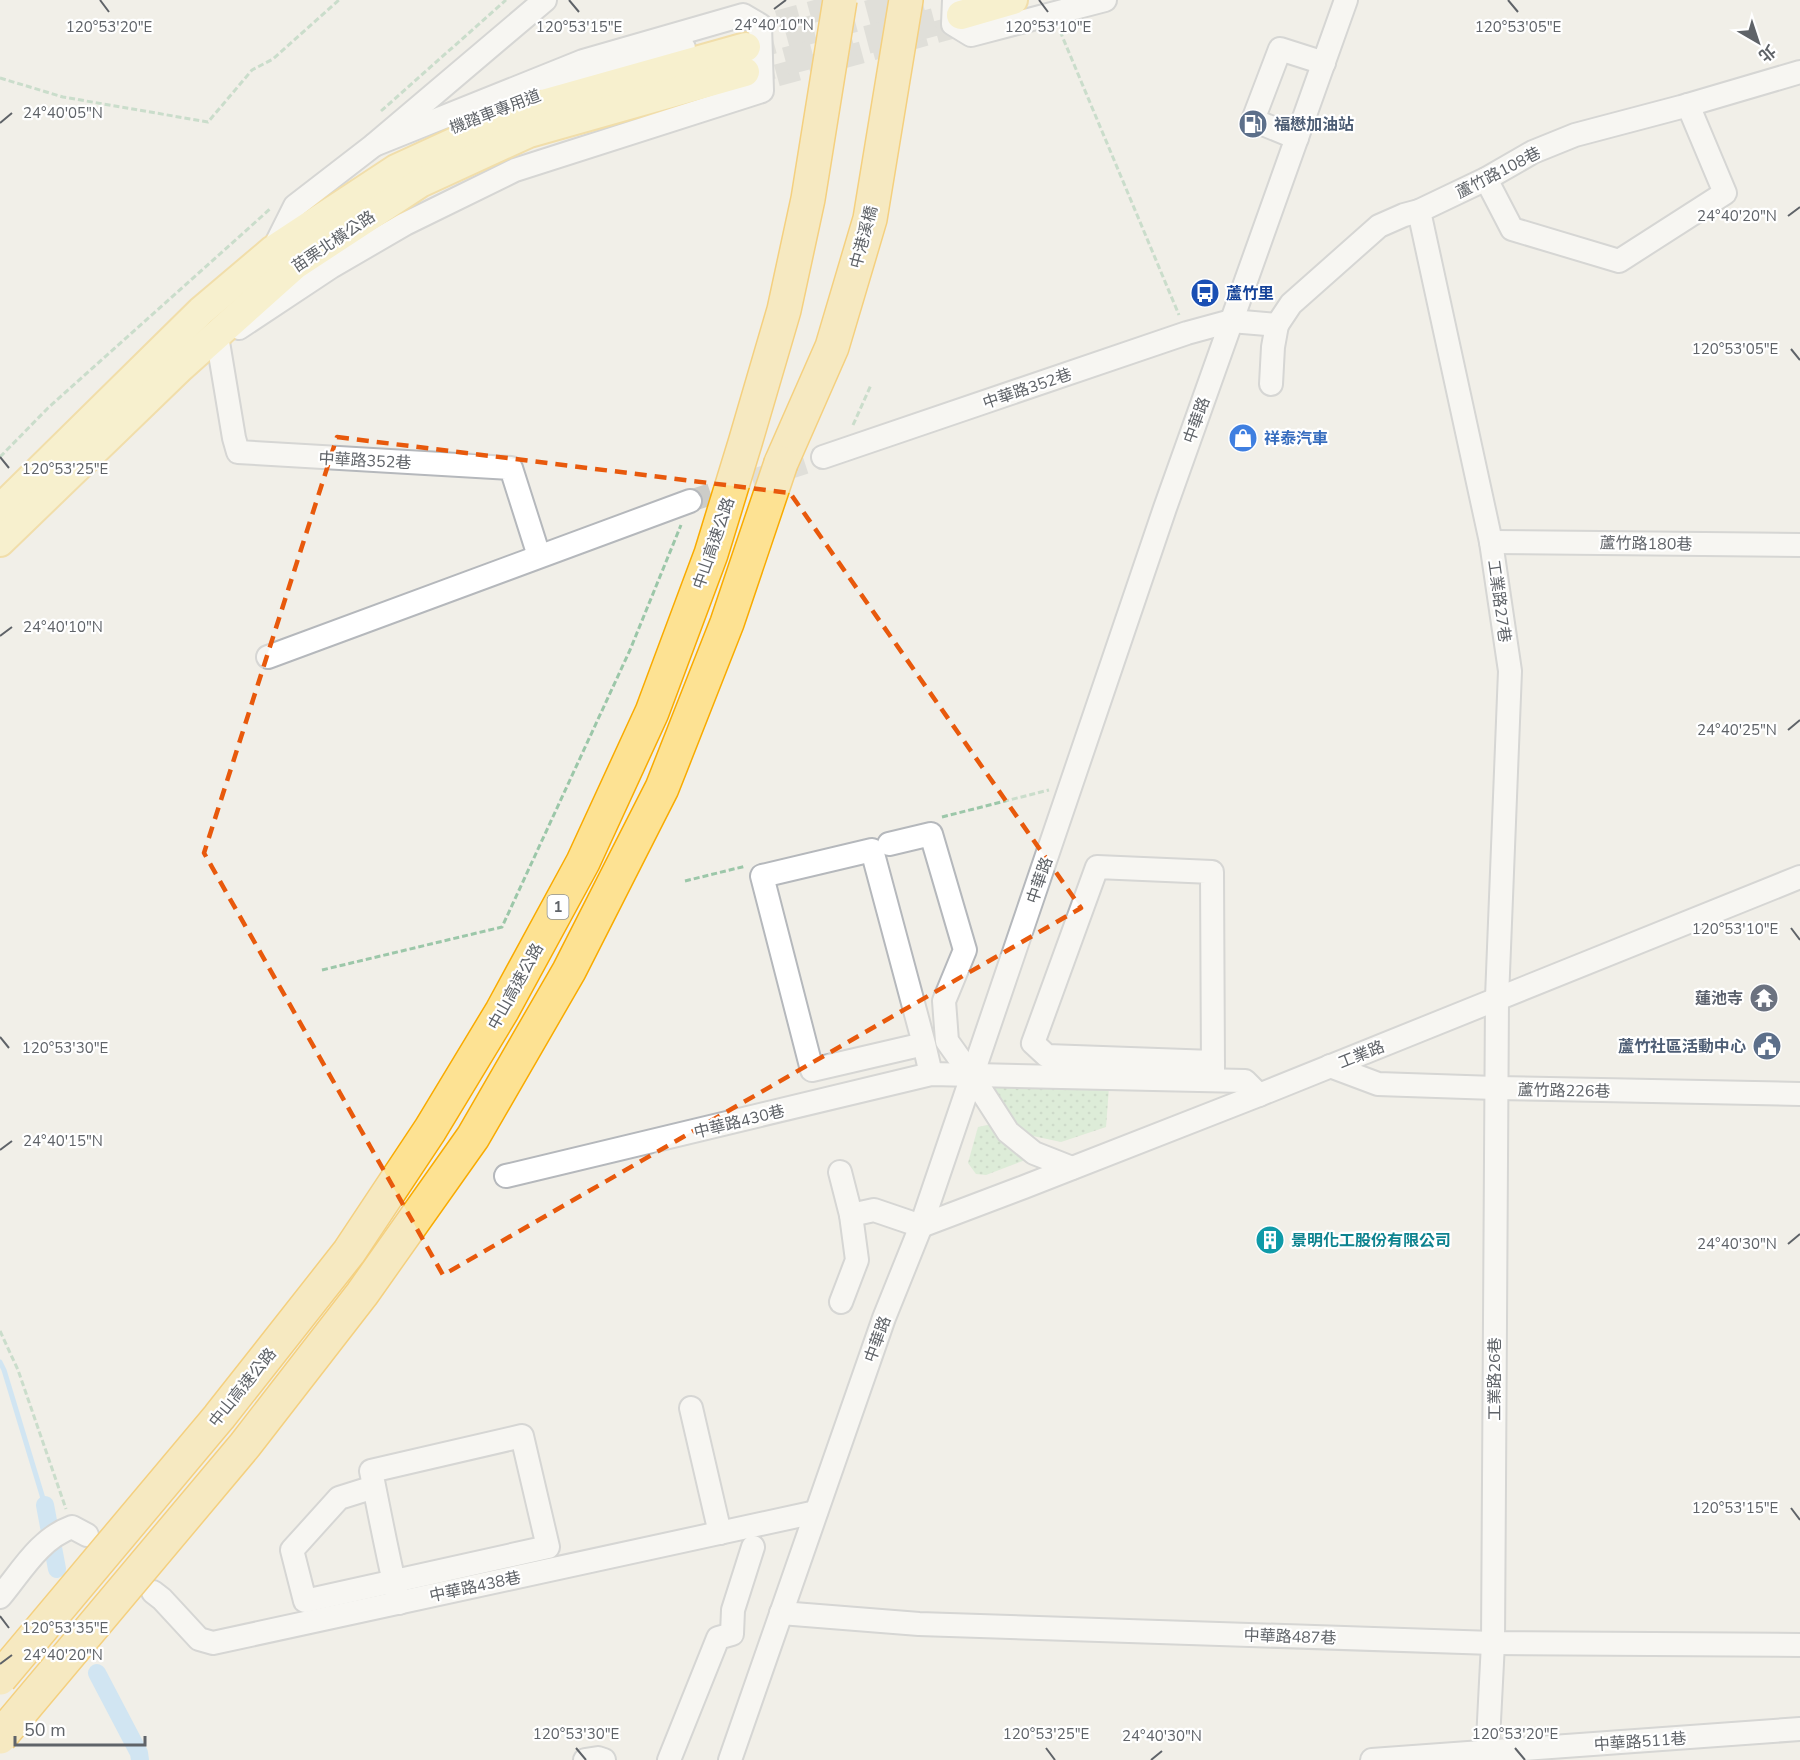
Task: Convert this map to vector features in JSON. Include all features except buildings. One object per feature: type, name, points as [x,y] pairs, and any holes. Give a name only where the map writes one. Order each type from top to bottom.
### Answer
[{"type":"highway","name":"中山高速公路","points":[[0,1678],[219,1418],[349,1252],[430,1130],[490,1031],[583,862],[652,712],[711,554],[742,454],[786,299],[808,199],[840,0]]},
{"type":"highway","name":"中港溪橋","points":[[0,1737],[245,1445],[362,1294],[473,1137],[569,971],[662,788],[728,623],[781,463],[832,346],[870,219],[906,0]]},
{"type":"main road","points":[[960,13],[1013,0]]},
{"type":"main road","name":"苗栗北橫公路","points":[[0,543],[171,358],[201,311],[284,257],[396,169],[529,108],[745,58]]},
{"type":"main road","name":"苗栗北橫公路","points":[[0,508],[171,358]]},
{"type":"street","points":[[960,13],[1053,7],[1105,0]]},
{"type":"street","name":"中華路","points":[[730,1760],[884,1318],[921,1226],[1165,508],[1346,0]]},
{"type":"street","points":[[284,257],[295,206],[374,145],[546,2]]},
{"type":"street","points":[[171,358],[218,342],[331,267],[396,229],[515,170],[762,91],[760,25],[743,15],[582,61],[374,145]]},
{"type":"street","points":[[1297,138],[1259,122],[1286,51],[1324,63]]},
{"type":"street","points":[[284,257],[518,153],[745,58]]},
{"type":"street","name":"蘆竹路108巷","points":[[1277,325],[1291,304],[1379,226],[1419,211],[1486,179],[1533,152],[1575,135],[1689,105],[1800,72]]},
{"type":"street","points":[[1486,179],[1512,229],[1619,261],[1725,193],[1689,105]]},
{"type":"street","name":"工業路27巷","points":[[1419,211],[1491,542],[1510,671],[1497,998]]},
{"type":"street","points":[[1231,321],[1277,325],[1271,384]]},
{"type":"street","name":"中華路352巷","points":[[823,457],[1187,333],[1231,321]]},
{"type":"street","name":"中華路352巷","points":[[218,342],[238,452],[511,468],[539,556]]},
{"type":"street","points":[[268,657],[690,501]]},
{"type":"street","name":"蘆竹路180巷","points":[[1491,542],[1800,545]]},
{"type":"street","points":[[890,844],[931,834],[965,950],[944,1001],[947,1041],[1008,1132],[1034,1153],[1072,1168]]},
{"type":"street","points":[[924,1044],[812,1070],[762,876],[872,850],[924,1044],[931,1074]]},
{"type":"street","points":[[1213,1071],[1212,872],[1097,867],[1033,1043],[1047,1056],[1213,1071],[1245,1081],[1259,1095]]},
{"type":"street","name":"工業路","points":[[921,1226],[1259,1095],[1800,877]]},
{"type":"street","name":"工業路26巷","points":[[1487,1756],[1493,1643],[1497,998]]},
{"type":"street","name":"蘆竹路226巷","points":[[1330,1066],[1378,1084],[1495,1089],[1800,1094]]},
{"type":"street","name":"中華路430巷","points":[[506,1176],[931,1074],[972,1076],[1213,1071]]},
{"type":"street","points":[[840,1172],[851,1215],[857,1260],[841,1302]]},
{"type":"street","points":[[851,1215],[874,1210],[921,1226]]},
{"type":"street","points":[[691,1408],[720,1533]]},
{"type":"street","points":[[374,1487],[339,1498],[292,1550],[305,1601],[394,1581],[548,1547],[522,1436],[370,1471],[374,1487],[394,1581],[399,1603]]},
{"type":"street","name":"中華路438巷","points":[[153,1592],[199,1639],[213,1643],[816,1512]]},
{"type":"street","points":[[0,1597],[39,1548],[73,1532]]},
{"type":"street","points":[[669,1760],[718,1638],[732,1634],[733,1610],[753,1547]]},
{"type":"street","name":"中華路487巷","points":[[781,1613],[919,1624],[1493,1643],[1800,1645]]},
{"type":"street","name":"中華路511巷","points":[[1372,1760],[1487,1756],[1800,1729]]},
{"type":"street","points":[[585,1760],[598,1758],[604,1760]]},
{"type":"path","points":[[0,78],[63,97],[208,122],[252,70],[273,58],[339,0]]},
{"type":"path","points":[[374,117],[506,0]]},
{"type":"path","points":[[1053,7],[1187,333]]},
{"type":"path","points":[[0,458],[48,408],[276,203]]},
{"type":"path","points":[[852,447],[850,431],[871,385]]},
{"type":"path","points":[[322,970],[502,927],[630,650],[690,501]]},
{"type":"path","points":[[0,1331],[18,1370],[73,1532]]},
{"type":"highlighted area","points":[[337,437],[790,493],[1081,908],[443,1275],[204,853]]},
{"type":"green space","points":[[991,1085],[1109,1087],[1106,1127],[1061,1142],[1024,1134],[1005,1115]]},
{"type":"green space","points":[[992,1124],[1025,1160],[986,1175],[976,1174],[968,1163],[978,1127]]},
{"type":"waterway","points":[[0,1362],[45,1505]]},
{"type":"waterway","points":[[45,1505],[57,1569]]},
{"type":"waterway","points":[[97,1673],[139,1753],[140,1760]]},
{"type":"tunnel","points":[[746,47],[922,0]]},
{"type":"tunnel","points":[[746,30],[852,1]]},
{"type":"tunnel","points":[[745,72],[961,15]]},
{"type":"tunnel","points":[[745,84],[966,24]]},
{"type":"tunnel","points":[[690,501],[823,457]]},
{"type":"place","name":"福懋加油站","points":[[1253,124]]},
{"type":"place","name":"蘆竹里","points":[[1205,293]]},
{"type":"place","name":"祥泰汽車","points":[[1243,438]]},
{"type":"place","name":"蓮池寺","points":[[1764,998]]},
{"type":"place","name":"蘆竹社區活動中心","points":[[1767,1046]]},
{"type":"place","name":"景明化工股份有限公司","points":[[1270,1240]]}]
